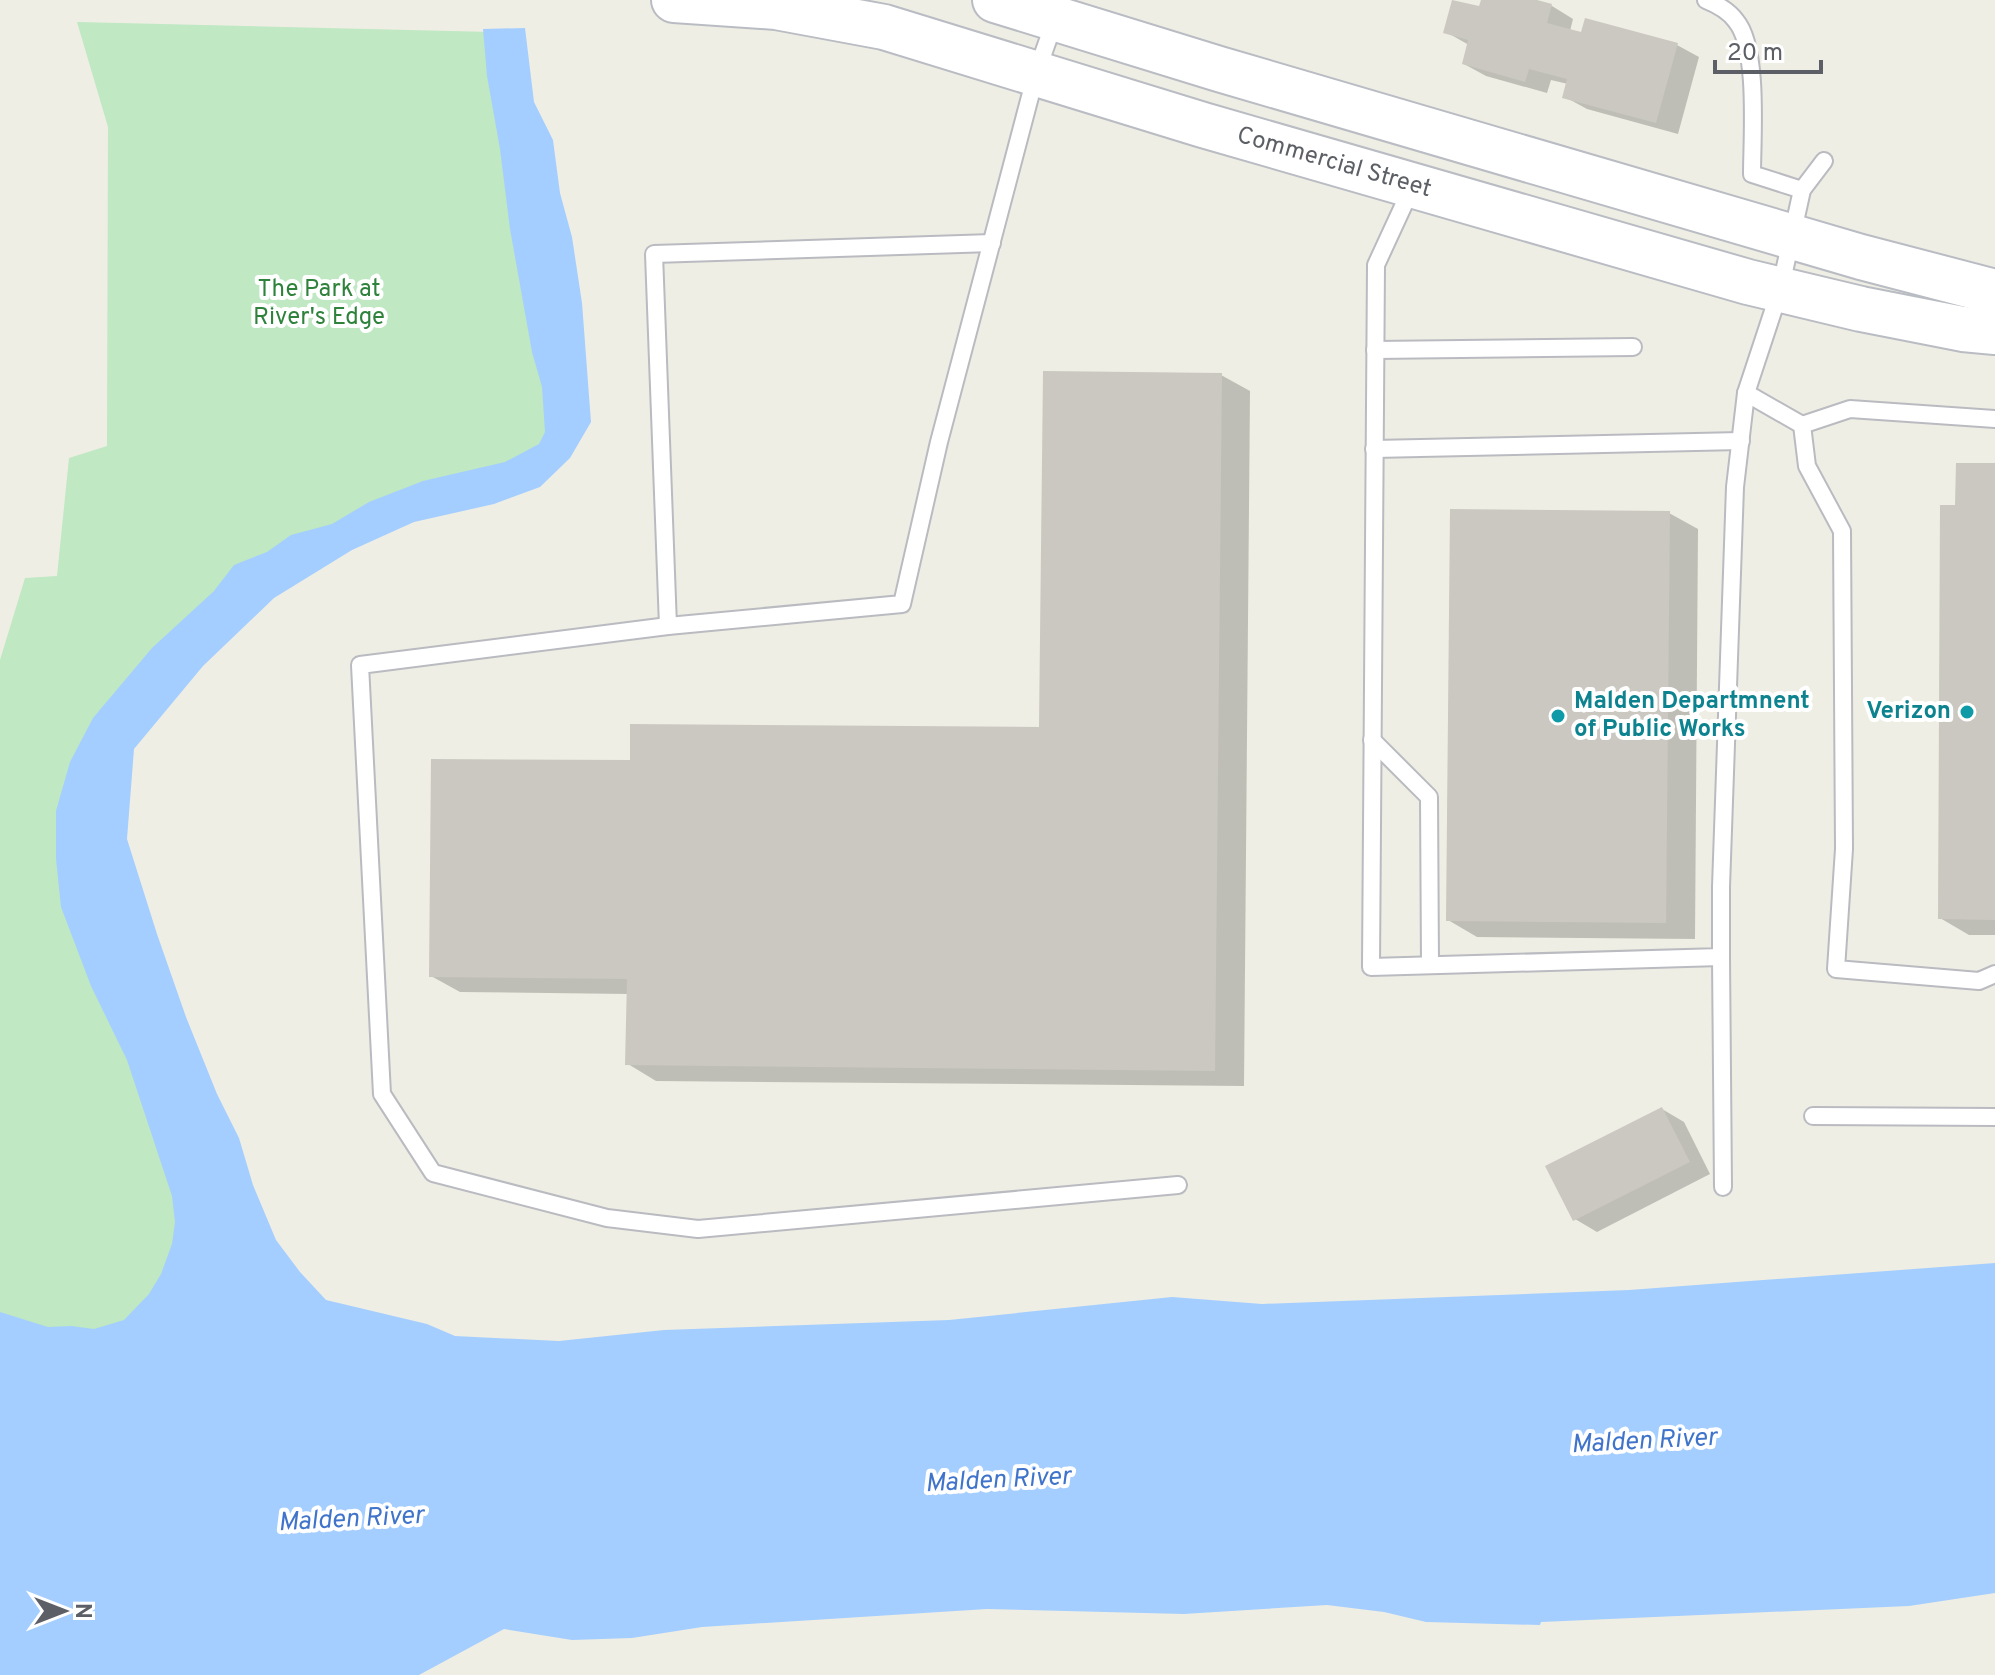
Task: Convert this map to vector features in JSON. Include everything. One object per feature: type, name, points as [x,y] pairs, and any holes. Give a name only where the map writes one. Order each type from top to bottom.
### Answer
[{"type":"main road","name":"Commercial Street","points":[[674,0],[776,7],[884,27],[1413,185],[1780,290],[1963,329],[1995,332]]},
{"type":"main road","points":[[995,0],[1230,72],[1792,234],[1861,257],[1995,292]]},
{"type":"lane","points":[[1706,0],[1717,4],[1737,21],[1748,45],[1752,174],[1802,190]]},
{"type":"lane","points":[[1056,19],[1036,74],[939,442],[902,604],[668,626],[360,665],[382,1094],[433,1173],[607,1218],[698,1229],[1178,1185]]},
{"type":"lane","points":[[1723,1187],[1721,887],[1735,487],[1746,393],[1780,290],[1802,190],[1824,161]]},
{"type":"lane","points":[[1413,185],[1376,265],[1371,967],[1721,957]]},
{"type":"lane","points":[[668,626],[654,254],[992,243]]},
{"type":"lane","points":[[1375,350],[1633,347]]},
{"type":"lane","points":[[1746,393],[1802,425],[1850,409],[1995,419]]},
{"type":"lane","points":[[1802,425],[1807,466],[1842,531],[1844,849],[1836,969],[1979,981],[1995,974]]},
{"type":"lane","points":[[1374,449],[1741,441]]},
{"type":"lane","points":[[1372,740],[1429,797],[1430,965]]},
{"type":"lane","points":[[1813,1116],[1995,1117]]},
{"type":"green space","name":"The Park at River's Edge","points":[[77,22],[492,32],[553,452],[416,491],[101,722],[186,1219],[160,1298],[126,1331],[47,1337],[0,1322],[0,660],[25,578],[57,576],[69,458],[107,446],[108,127]]},
{"type":"water","name":"Malden River","points":[[525,28],[534,102],[553,140],[560,193],[572,237],[582,303],[591,422],[570,458],[540,487],[494,504],[414,522],[352,550],[274,598],[203,666],[134,749],[127,839],[157,934],[186,1017],[217,1094],[239,1138],[253,1185],[276,1240],[326,1300],[427,1324],[455,1336],[559,1341],[664,1330],[949,1320],[1172,1297],[1262,1304],[1629,1290],[1995,1263],[1995,1593],[1909,1606],[1541,1622],[1540,1625],[1426,1622],[1384,1612],[1327,1605],[1184,1614],[987,1609],[702,1627],[632,1638],[572,1640],[504,1629],[419,1675],[0,1675],[0,1312],[48,1327],[94,1329],[124,1320],[149,1294],[161,1274],[172,1244],[175,1222],[172,1196],[127,1060],[91,986],[61,907],[56,859],[56,811],[70,762],[93,718],[152,648],[214,591],[234,565],[267,552],[291,535],[332,524],[369,502],[423,481],[505,462],[539,444],[545,432],[542,387],[532,352],[510,229],[483,29]]},
{"type":"building","points":[[1452,0],[1479,6],[1481,0],[1537,0],[1552,4],[1547,23],[1581,32],[1585,18],[1678,43],[1656,123],[1562,98],[1567,79],[1529,69],[1525,82],[1462,64],[1468,40],[1443,33]]},
{"type":"building","points":[[1043,371],[1222,373],[1215,1071],[625,1065],[627,979],[429,977],[431,759],[630,760],[630,724],[1039,727]]},
{"type":"building","name":"Verizon","points":[[1956,463],[1995,463],[1995,920],[1938,919],[1940,505],[1955,505]]},
{"type":"building","name":"Malden Departmnent of Public Works","points":[[1450,509],[1670,511],[1666,923],[1446,921]]},
{"type":"building","points":[[1662,1107],[1690,1162],[1573,1221],[1545,1166]]},
{"type":"place","name":"Verizon","points":[[1967,712]]},
{"type":"place","name":"Malden Departmnent of Public Works","points":[[1558,716]]}]
